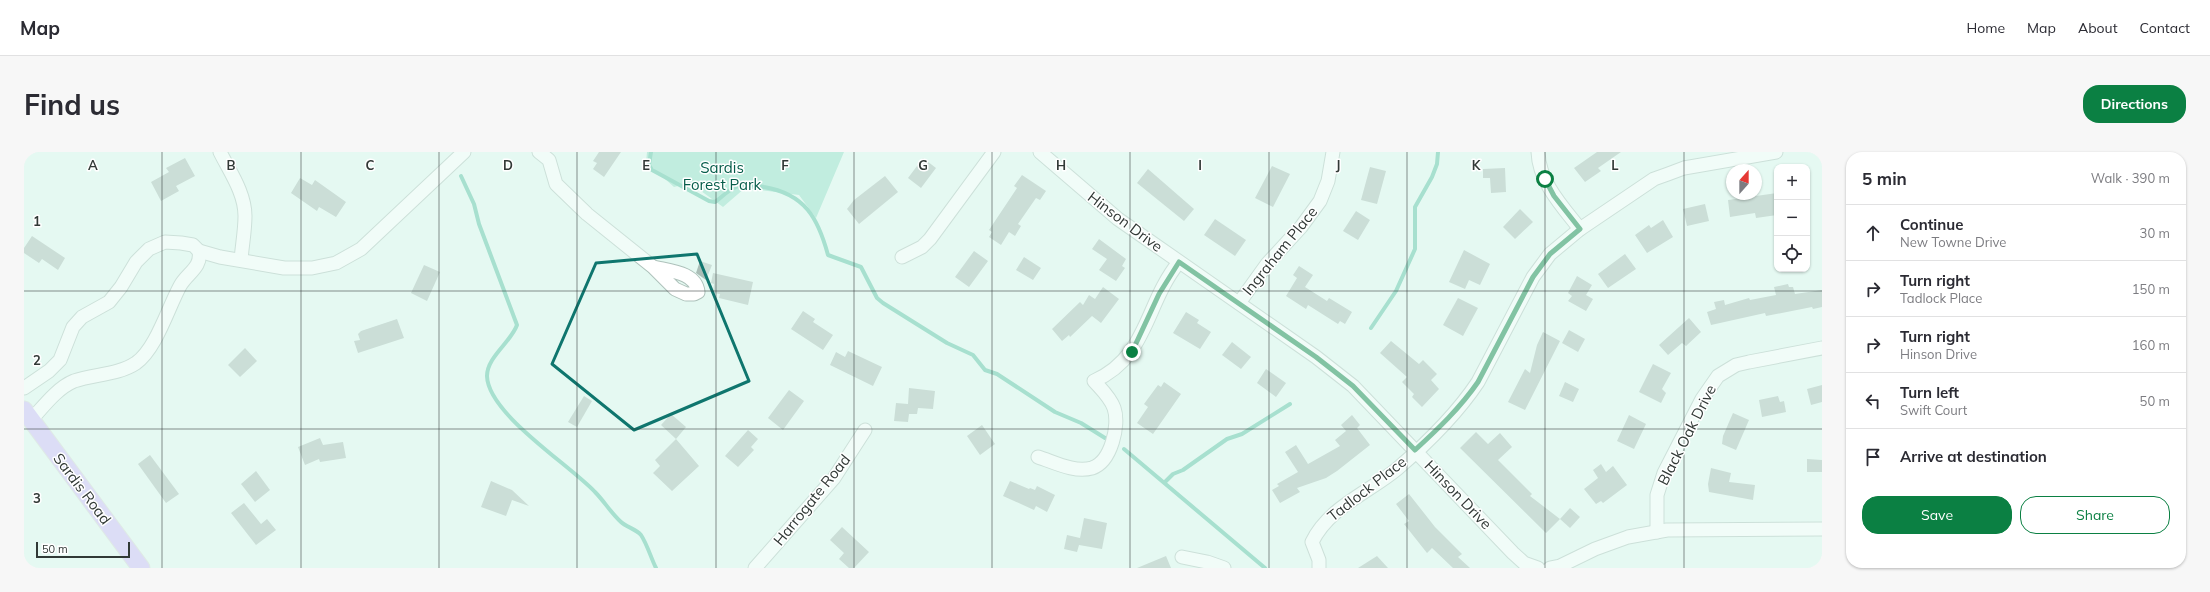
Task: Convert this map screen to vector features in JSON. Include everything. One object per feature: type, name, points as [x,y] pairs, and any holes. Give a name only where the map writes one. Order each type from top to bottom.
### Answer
[{"type":"main road","name":"Sardis Road","points":[[28,415],[140,568]]},
{"type":"street","points":[[220,152],[244,204],[245,216],[241,260]]},
{"type":"street","points":[[24,388],[60,360],[73,327],[82,317],[109,302],[121,287],[136,262],[149,249],[165,242],[181,243],[193,245],[199,251],[220,257],[297,268],[312,268],[336,263],[361,249],[396,219],[464,152]]},
{"type":"street","points":[[539,152],[548,160],[556,184],[653,267]]},
{"type":"street","points":[[902,257],[922,247],[930,239],[994,152]]},
{"type":"street","name":"Hinson Drive","points":[[1040,152],[1118,219],[1316,357],[1353,386],[1512,553],[1533,567]]},
{"type":"street","name":"Ingraham Place","points":[[1239,303],[1267,264],[1316,207],[1328,181],[1333,152]]},
{"type":"street","points":[[1538,152],[1540,170],[1554,196],[1580,229]]},
{"type":"street","name":"Tadlock Place","points":[[1319,568],[1319,560],[1312,542],[1318,529],[1327,518],[1397,468],[1452,416],[1478,382],[1533,277],[1550,254],[1580,229],[1654,179],[1684,168],[1776,152]]},
{"type":"street","points":[[28,415],[62,389],[74,382],[122,371],[136,363],[154,339],[183,281],[198,266],[200,259],[199,251]]},
{"type":"street","points":[[1038,457],[1073,468],[1082,469],[1093,467],[1106,456],[1116,430],[1115,409],[1107,395],[1094,381],[1116,369],[1132,352],[1159,294],[1179,262]]},
{"type":"street","name":"Black Oak Drive","points":[[1657,532],[1657,495],[1664,473],[1702,399],[1718,376],[1736,365],[1822,348]]},
{"type":"street","name":"Harrogate Road","points":[[755,568],[834,478],[865,430]]},
{"type":"street","points":[[1550,568],[1560,566],[1595,548],[1628,537],[1657,532],[1822,529]]},
{"type":"street","points":[[1182,557],[1207,562],[1224,568]]},
{"type":"highlighted area","points":[[697,254],[749,381],[634,430],[552,364],[596,263]]},
{"type":"green space","name":"Sardis Forest Park","points":[[647,152],[844,152],[816,218],[799,195],[745,188],[723,207],[690,183],[674,187],[646,162]]},
{"type":"building","points":[[599,152],[621,152],[604,177],[593,169],[597,163],[593,161]]},
{"type":"building","points":[[1597,152],[1621,152],[1598,168],[1601,171],[1585,182],[1574,168]]},
{"type":"building","points":[[185,158],[195,176],[176,186],[179,191],[161,201],[151,182],[169,172],[166,168]]},
{"type":"building","points":[[923,158],[936,168],[921,188],[908,178]]},
{"type":"building","points":[[1272,166],[1290,174],[1273,207],[1255,198]]},
{"type":"building","points":[[1370,167],[1386,171],[1377,204],[1361,200]]},
{"type":"building","points":[[1505,168],[1506,192],[1491,193],[1490,178],[1483,178],[1483,169]]},
{"type":"building","points":[[1148,169],[1194,209],[1184,221],[1137,183]]},
{"type":"building","points":[[1022,175],[1046,191],[1040,200],[1036,198],[1018,224],[1021,226],[1015,236],[1009,232],[1001,245],[989,237],[992,232],[989,230],[1017,188],[1014,186]]},
{"type":"building","points":[[885,176],[898,192],[859,224],[847,209],[854,200]]},
{"type":"building","points":[[300,178],[312,185],[315,180],[346,202],[336,217],[319,207],[317,211],[291,193]]},
{"type":"building","points":[[1774,193],[1774,215],[1756,218],[1755,213],[1730,217],[1728,200],[1762,200],[1762,195]]},
{"type":"building","points":[[1705,204],[1709,221],[1687,226],[1683,209]]},
{"type":"building","points":[[1520,209],[1533,222],[1515,239],[1503,227]]},
{"type":"building","points":[[1356,211],[1370,220],[1358,240],[1343,231]]},
{"type":"building","points":[[1215,219],[1246,240],[1235,256],[1204,235]]},
{"type":"building","points":[[1663,220],[1673,237],[1647,253],[1635,235],[1649,225],[1651,228]]},
{"type":"building","points":[[32,236],[65,258],[58,270],[42,259],[39,263],[24,253],[24,248]]},
{"type":"building","points":[[1099,239],[1126,259],[1122,266],[1125,268],[1116,281],[1099,270],[1107,259],[1092,249]]},
{"type":"building","points":[[1464,250],[1490,264],[1480,285],[1469,280],[1465,289],[1449,282]]},
{"type":"building","points":[[974,251],[988,261],[969,287],[955,277]]},
{"type":"building","points":[[1625,254],[1636,269],[1608,288],[1598,274]]},
{"type":"building","points":[[1024,257],[1041,268],[1033,280],[1016,270]]},
{"type":"building","points":[[700,261],[712,265],[706,280],[696,273]]},
{"type":"building","points":[[424,265],[440,272],[427,301],[411,293]]},
{"type":"building","points":[[1299,266],[1313,275],[1305,287],[1327,301],[1329,298],[1352,312],[1345,324],[1340,321],[1338,324],[1308,305],[1306,309],[1286,296],[1297,278],[1293,275]]},
{"type":"building","points":[[713,273],[753,282],[748,305],[719,298],[720,294],[713,293],[714,284],[711,283]]},
{"type":"building","points":[[1577,276],[1592,285],[1586,295],[1593,299],[1586,311],[1568,301],[1572,296],[1568,293]]},
{"type":"building","points":[[1788,284],[1789,287],[1793,287],[1795,294],[1822,290],[1822,307],[1813,309],[1812,307],[1766,316],[1765,313],[1711,325],[1707,312],[1716,309],[1714,302],[1724,300],[1725,305],[1749,298],[1750,300],[1776,295],[1774,287]]},
{"type":"building","points":[[1103,287],[1119,299],[1101,323],[1092,316],[1070,337],[1069,335],[1062,341],[1052,329],[1080,302],[1083,305],[1089,295],[1095,299]]},
{"type":"building","points":[[1458,298],[1478,308],[1463,336],[1443,325]]},
{"type":"building","points":[[803,311],[815,319],[813,322],[833,335],[823,350],[791,329]]},
{"type":"building","points":[[1186,312],[1199,320],[1197,323],[1211,332],[1200,349],[1173,333]]},
{"type":"building","points":[[1689,318],[1701,332],[1686,346],[1682,343],[1668,355],[1659,345]]},
{"type":"building","points":[[397,319],[404,338],[358,353],[354,341],[360,340],[358,334],[361,331]]},
{"type":"building","points":[[1569,330],[1585,339],[1578,352],[1562,343]]},
{"type":"building","points":[[1543,332],[1560,341],[1525,410],[1508,402],[1525,369],[1530,373],[1537,345]]},
{"type":"building","points":[[1391,341],[1419,364],[1423,360],[1437,374],[1431,380],[1439,389],[1422,407],[1412,397],[1414,394],[1402,382],[1407,377],[1380,353]]},
{"type":"building","points":[[1232,342],[1251,357],[1241,369],[1222,355]]},
{"type":"building","points":[[245,348],[257,361],[240,377],[228,365]]},
{"type":"building","points":[[848,351],[882,367],[873,386],[830,365],[836,352],[845,357]]},
{"type":"building","points":[[1653,364],[1671,373],[1662,389],[1666,393],[1661,403],[1639,392]]},
{"type":"building","points":[[1266,369],[1286,383],[1276,397],[1257,383]]},
{"type":"building","points":[[1164,382],[1181,394],[1153,434],[1137,423],[1148,407],[1144,404],[1158,385],[1161,387]]},
{"type":"building","points":[[1565,382],[1579,389],[1573,402],[1559,396]]},
{"type":"building","points":[[1822,385],[1822,402],[1811,405],[1807,389]]},
{"type":"building","points":[[909,388],[935,391],[933,409],[918,408],[917,414],[909,414],[908,422],[894,421],[896,403],[908,404]]},
{"type":"building","points":[[789,390],[804,401],[783,430],[768,418]]},
{"type":"building","points":[[584,396],[592,401],[577,427],[568,422]]},
{"type":"building","points":[[1778,396],[1780,402],[1784,401],[1786,412],[1762,417],[1759,400]]},
{"type":"building","points":[[1733,413],[1749,420],[1736,450],[1722,444],[1723,436]]},
{"type":"building","points":[[671,414],[686,427],[676,439],[661,425]]},
{"type":"building","points":[[1352,415],[1360,425],[1357,428],[1370,445],[1337,471],[1326,478],[1297,488],[1300,492],[1280,503],[1272,490],[1279,486],[1277,484],[1298,472],[1285,452],[1296,445],[1308,464],[1340,446],[1335,440],[1346,431],[1341,425]]},
{"type":"building","points":[[1629,415],[1646,424],[1634,449],[1617,441]]},
{"type":"building","points":[[982,425],[995,444],[980,455],[967,436]]},
{"type":"building","points":[[748,430],[758,439],[751,447],[754,450],[738,467],[725,456]]},
{"type":"building","points":[[1476,432],[1488,444],[1500,433],[1512,447],[1498,460],[1532,494],[1530,496],[1560,519],[1546,533],[1460,448]]},
{"type":"building","points":[[320,438],[323,445],[343,442],[346,458],[320,462],[319,459],[305,465],[298,447]]},
{"type":"building","points":[[676,439],[699,466],[672,491],[653,473],[660,466],[655,460]]},
{"type":"building","points":[[150,455],[179,494],[166,503],[138,464]]},
{"type":"building","points":[[1807,459],[1822,460],[1822,472],[1807,472]]},
{"type":"building","points":[[1601,464],[1606,472],[1613,466],[1627,485],[1603,503],[1601,501],[1596,504],[1584,489],[1598,478],[1593,470]]},
{"type":"building","points":[[1711,468],[1731,473],[1729,482],[1755,485],[1753,500],[1709,492],[1708,484]]},
{"type":"building","points":[[256,471],[270,490],[255,502],[241,484]]},
{"type":"building","points":[[491,481],[512,490],[529,506],[512,500],[506,516],[481,507]]},
{"type":"building","points":[[1010,481],[1029,489],[1035,490],[1037,486],[1055,495],[1047,512],[1036,506],[1034,510],[1003,496]]},
{"type":"building","points":[[1409,494],[1435,527],[1462,554],[1458,557],[1470,568],[1453,568],[1432,548],[1427,553],[1404,524],[1409,521],[1396,504]]},
{"type":"building","points":[[244,503],[261,524],[267,519],[276,530],[256,545],[231,513]]},
{"type":"building","points":[[1570,508],[1580,517],[1570,528],[1560,519]]},
{"type":"building","points":[[1084,518],[1107,523],[1102,549],[1079,545],[1077,552],[1064,549],[1067,535],[1080,538]]},
{"type":"building","points":[[842,527],[869,552],[854,568],[849,568],[839,559],[844,553],[830,540]]},
{"type":"building","points":[[1166,556],[1171,568],[1137,568]]},
{"type":"building","points":[[1377,556],[1388,568],[1358,568]]},
{"type":"waterway","points":[[651,152],[649,165],[652,170],[709,201],[715,202],[731,189],[745,185],[778,190],[790,195],[800,202],[814,219],[820,230],[828,255],[861,267],[877,298],[883,303],[947,343],[973,355],[985,370],[997,374],[1055,412],[1081,423],[1105,438]]},
{"type":"waterway","points":[[1371,328],[1396,291],[1415,249],[1415,207],[1432,177],[1437,164],[1438,152]]},
{"type":"waterway","points":[[461,176],[474,204],[479,224],[517,325],[491,362],[488,369],[487,376],[491,391],[501,406],[515,422],[583,481],[621,522],[641,535],[656,568]]},
{"type":"waterway","points":[[1165,482],[1173,474],[1183,470],[1227,439],[1242,434],[1290,404]]},
{"type":"waterway","points":[[1124,449],[1265,568]]},
{"type":"route","points":[[1132,352],[1159,294],[1179,262],[1316,357],[1353,386],[1415,450],[1452,416],[1468,397],[1478,382],[1533,277],[1541,265],[1550,254],[1580,229],[1554,196],[1545,179]]}]
